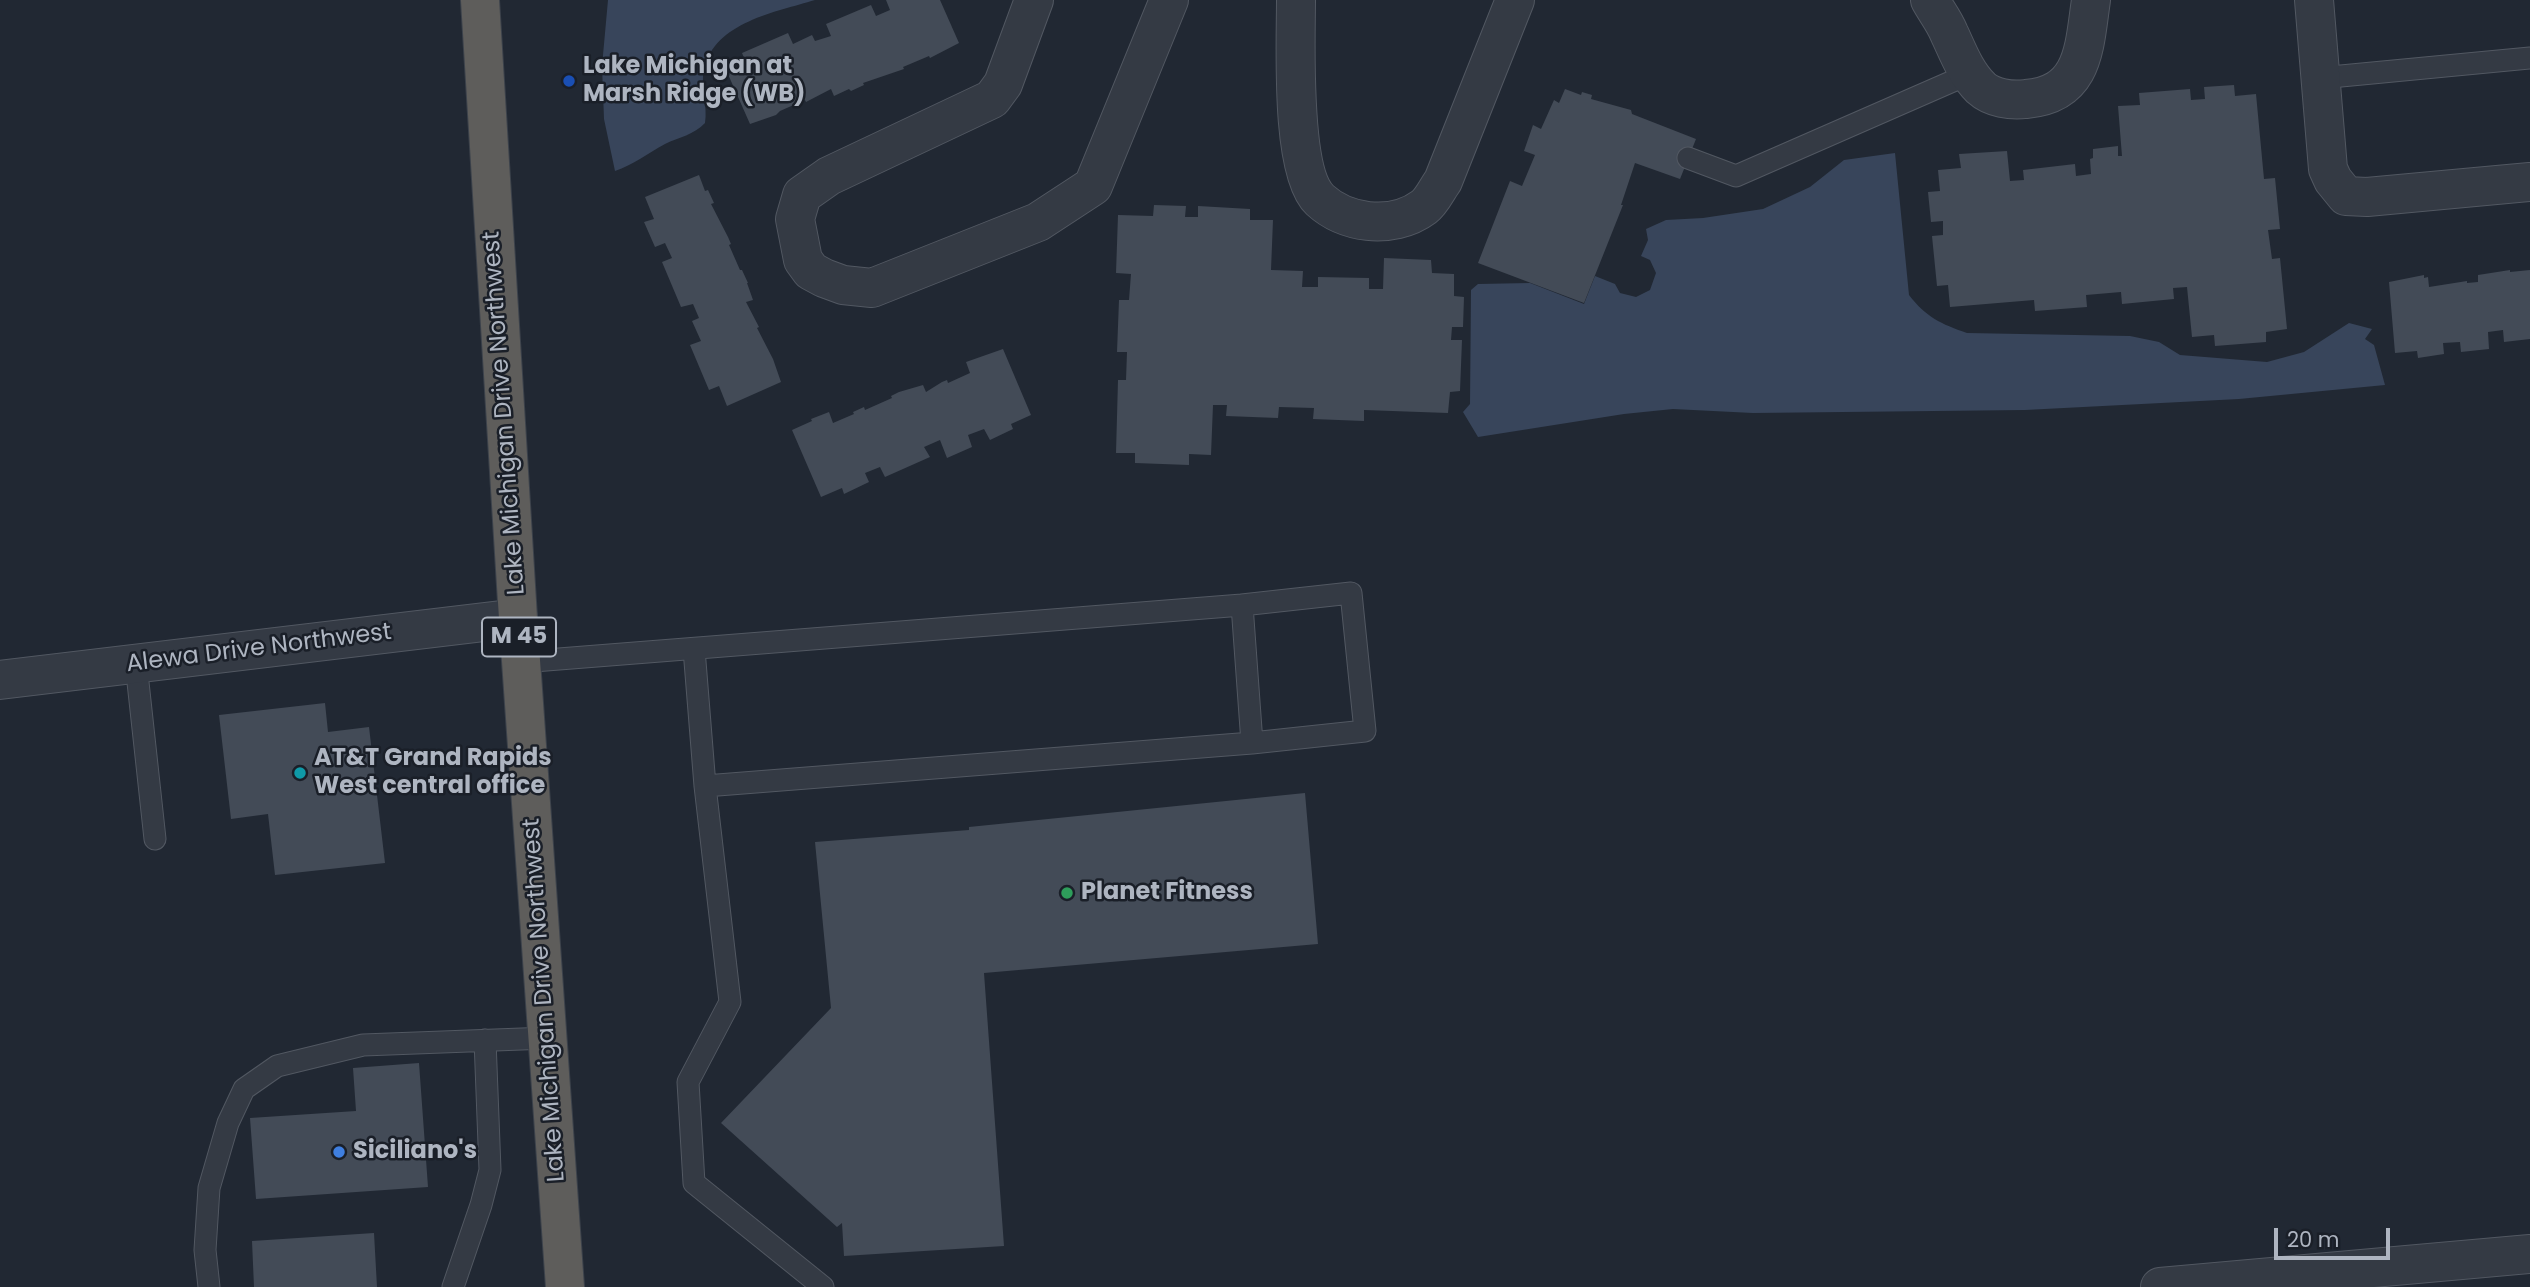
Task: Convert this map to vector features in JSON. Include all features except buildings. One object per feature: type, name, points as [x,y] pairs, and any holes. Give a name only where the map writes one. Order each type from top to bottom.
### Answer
[{"type":"highway","name":"Lake Michigan Drive Northwest","points":[[480,0],[518,618],[565,1287]]},
{"type":"street","points":[[1034,0],[1003,84],[992,99],[830,176],[802,195],[795,219],[803,260],[811,271],[843,285],[872,288],[1038,222],[1093,186],[1169,0]]},
{"type":"street","points":[[1296,0],[1297,133],[1309,181],[1319,199],[1351,219],[1376,222],[1400,219],[1425,206],[1443,181],[1515,0]]},
{"type":"street","points":[[1930,0],[1969,74],[1983,90],[2010,101],[2039,98],[2064,88],[2083,58],[2091,0]]},
{"type":"street","points":[[2314,0],[2328,169],[2346,196],[2367,197],[2530,182]]},
{"type":"street","name":"Alewa Drive Northwest","points":[[0,680],[518,618]]},
{"type":"street","points":[[2160,1287],[2530,1254]]},
{"type":"lane","points":[[2320,78],[2530,58]]},
{"type":"lane","points":[[1688,158],[1736,176],[1969,74]]},
{"type":"lane","points":[[521,662],[1242,605],[1351,593],[1365,731],[1252,743],[705,786]]},
{"type":"lane","points":[[1242,605],[1252,743]]},
{"type":"lane","points":[[694,649],[705,786],[730,1002],[688,1082],[694,1183],[822,1287]]},
{"type":"lane","points":[[136,664],[155,839]]},
{"type":"lane","points":[[209,1287],[205,1250],[209,1188],[228,1124],[244,1089],[277,1066],[363,1045],[548,1038]]},
{"type":"lane","points":[[453,1287],[490,1170],[485,1040]]},
{"type":"water","points":[[608,0],[815,0],[749,21],[720,40],[710,53],[704,69],[705,123],[691,133],[615,171],[604,119],[602,66]]},
{"type":"water","points":[[1895,153],[1909,295],[1922,309],[1942,323],[1967,333],[2130,336],[2159,342],[2180,355],[2267,362],[2304,352],[2349,323],[2372,329],[2365,339],[2374,345],[2385,385],[2239,399],[2025,410],[1753,413],[1673,409],[1478,437],[1463,412],[1470,404],[1471,290],[1478,284],[1530,283],[1584,304],[1595,276],[1615,284],[1620,293],[1636,297],[1650,290],[1656,273],[1650,260],[1641,256],[1648,240],[1646,229],[1666,220],[1703,218],[1763,209],[1810,187],[1844,160]]},
{"type":"place","name":"Lake Michigan at Marsh Ridge (WB)","points":[[569,81]]},
{"type":"place","name":"AT&T Grand Rapids West central office","points":[[300,773]]},
{"type":"place","name":"Planet Fitness","points":[[1067,893]]},
{"type":"place","name":"Siciliano's","points":[[339,1152]]}]
